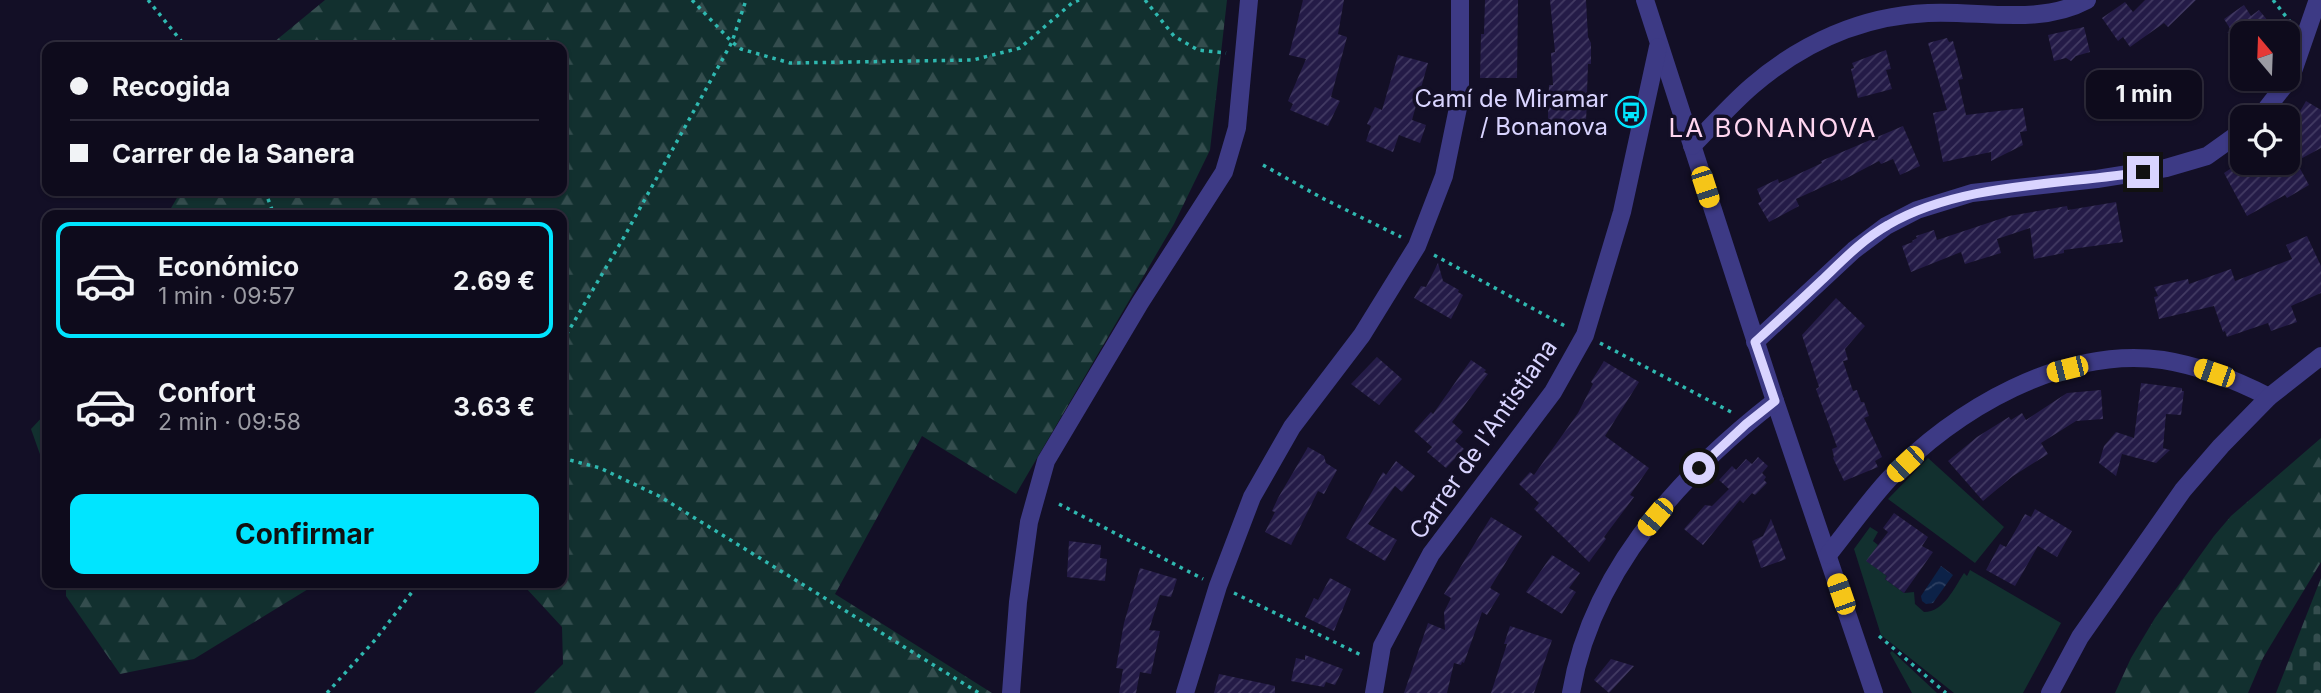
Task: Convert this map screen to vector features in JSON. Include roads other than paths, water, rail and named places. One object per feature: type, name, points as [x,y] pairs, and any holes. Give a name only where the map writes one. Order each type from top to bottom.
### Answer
[{"type":"street","points":[[1011,693],[1018,602],[1029,522],[1046,461],[1140,303],[1224,172],[1237,128],[1249,0]]},
{"type":"street","points":[[1185,693],[1218,586],[1252,497],[1292,427],[1362,335],[1417,246],[1444,176],[1460,98],[1460,0]]},
{"type":"street","points":[[1645,0],[1755,342],[1874,693]]},
{"type":"street","points":[[1692,146],[1762,78],[1814,42],[1846,29],[1878,20],[1927,13],[2040,13],[2077,5],[2087,0]]},
{"type":"street","points":[[2269,105],[2291,77],[2317,2],[2321,0]]},
{"type":"street","name":"Carrer de l'Antistiana","points":[[1374,693],[1382,646],[1431,554],[1553,392],[1585,335],[1622,212],[1658,44]]},
{"type":"street","points":[[1755,342],[1854,250],[1886,226],[1917,210],[1972,193],[2166,168],[2207,156],[2230,140]]},
{"type":"street","points":[[2050,693],[2080,638],[2183,490],[2269,397],[2321,356]]},
{"type":"street","points":[[1828,555],[1889,480],[1938,434],[1982,404],[2043,375],[2090,363],[2162,360],[2237,381],[2269,397]]},
{"type":"street","points":[[1571,693],[1577,660],[1600,600],[1640,534],[1683,482],[1775,401]]},
{"type":"water","points":[[1941,566],[1953,575],[1933,603],[1926,604],[1921,596]]},
{"type":"place","name":"Camí de Miramar / Bonanova","points":[[1631,112]]},
{"type":"district","name":"LA BONANOVA","points":[[1773,127]]}]
